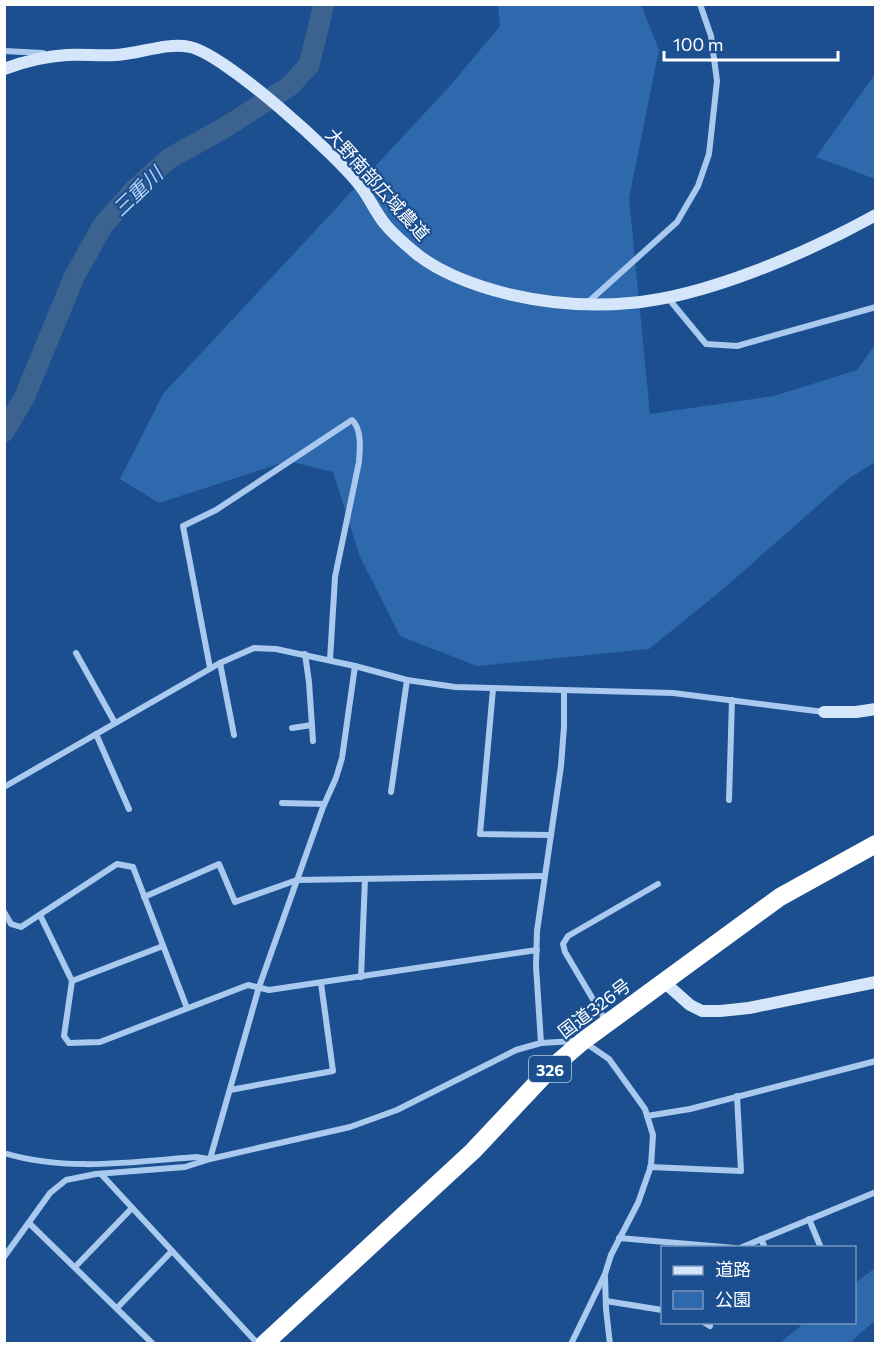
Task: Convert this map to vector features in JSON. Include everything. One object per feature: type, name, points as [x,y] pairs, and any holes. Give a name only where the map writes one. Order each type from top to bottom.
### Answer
[{"type":"highway","name":"国道326号","points":[[264,1344],[473,1151],[549,1070],[583,1041],[780,897],[876,844]]},
{"type":"street","points":[[586,304],[677,222],[698,186],[709,154],[717,81],[711,36],[700,4]]},
{"type":"street","name":"大野南部広域農道","points":[[4,69],[67,55],[123,55],[171,46],[190,47],[210,56],[245,81],[309,133],[360,186],[386,224],[418,255],[460,280],[541,302],[630,303],[667,298],[741,275],[799,253],[876,215]]},
{"type":"street","points":[[4,51],[67,55]]},
{"type":"street","points":[[667,298],[706,344],[737,346],[876,307]]},
{"type":"street","points":[[210,668],[183,526],[216,510],[352,420],[356,423],[358,433],[360,462],[335,577],[330,660]]},
{"type":"street","points":[[4,787],[210,668],[254,648],[304,654],[407,680],[455,687],[673,693],[824,712],[856,712],[876,709]]},
{"type":"street","points":[[76,653],[115,723]]},
{"type":"street","points":[[304,654],[309,682],[313,741]]},
{"type":"street","points":[[220,663],[234,735]]},
{"type":"street","points":[[210,1159],[259,987],[342,758],[355,666]]},
{"type":"street","points":[[391,792],[407,680]]},
{"type":"street","points":[[493,689],[480,834],[551,835]]},
{"type":"street","points":[[541,1042],[537,931],[561,766],[564,691]]},
{"type":"street","points":[[729,800],[732,700]]},
{"type":"street","points":[[292,728],[312,726]]},
{"type":"street","points":[[96,734],[129,809]]},
{"type":"street","points":[[282,803],[324,804]]},
{"type":"street","points":[[4,912],[11,924],[21,927],[117,864],[133,867],[188,1008]]},
{"type":"street","points":[[144,897],[219,864],[235,902],[297,880],[544,876]]},
{"type":"street","points":[[362,977],[365,879]]},
{"type":"street","points":[[607,1023],[565,952],[563,944],[568,936],[658,884]]},
{"type":"street","points":[[40,915],[72,981],[64,1036],[69,1043],[100,1042],[248,985],[269,990],[537,950]]},
{"type":"street","points":[[72,981],[163,946]]},
{"type":"street","points":[[664,982],[690,1005],[702,1011],[711,1011],[749,1008],[876,982]]},
{"type":"street","points":[[230,1090],[333,1071],[321,983]]},
{"type":"street","points":[[4,1257],[50,1193],[66,1180],[85,1175],[186,1167],[210,1159],[351,1127],[397,1110],[496,1059],[541,1042],[583,1041],[609,1059],[645,1109],[653,1135],[650,1167],[638,1203],[610,1255],[605,1274],[571,1344]]},
{"type":"street","points":[[647,1116],[690,1108],[876,1061]]},
{"type":"street","points":[[650,1167],[741,1171],[737,1096]]},
{"type":"street","points":[[4,1153],[29,1160],[89,1165],[196,1157],[210,1159]]},
{"type":"street","points":[[101,1174],[258,1344]]},
{"type":"street","points":[[745,1246],[876,1192]]},
{"type":"street","points":[[75,1268],[132,1208]]},
{"type":"street","points":[[809,1219],[820,1246]]},
{"type":"street","points":[[29,1223],[153,1344]]},
{"type":"street","points":[[619,1238],[712,1246]]},
{"type":"street","points":[[761,1239],[764,1246]]},
{"type":"street","points":[[117,1308],[172,1251]]},
{"type":"street","points":[[605,1274],[610,1344]]},
{"type":"street","points":[[606,1301],[661,1310]]},
{"type":"street","points":[[705,1324],[710,1326]]},
{"type":"green space","points":[[498,5],[641,5],[659,50],[629,198],[650,414],[774,396],[857,370],[875,345],[875,462],[848,479],[722,590],[649,649],[477,666],[400,636],[360,557],[333,472],[288,461],[159,503],[120,479],[163,394],[449,87],[500,26]]},
{"type":"green space","points":[[875,74],[875,179],[816,157]]},
{"type":"green space","points":[[875,1268],[875,1321],[851,1343],[780,1343],[803,1324],[856,1324],[856,1282]]},
{"type":"waterway","name":"三重川","points":[[4,432],[25,396],[74,277],[103,225],[136,188],[170,158],[224,128],[290,86],[309,65],[324,4]]}]
